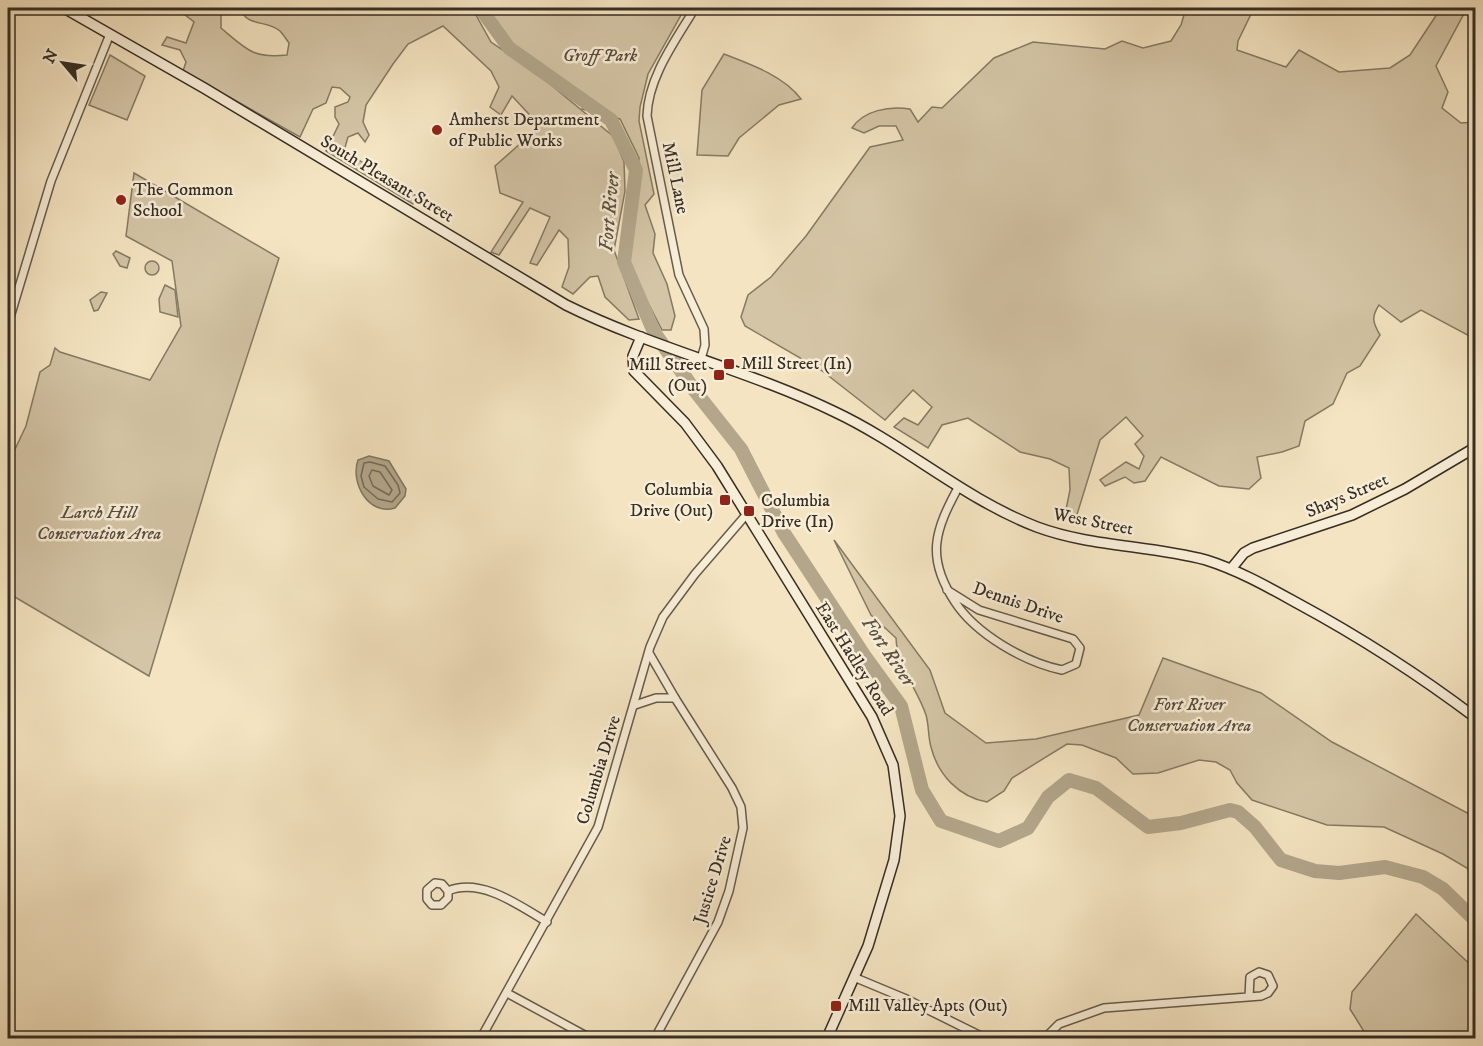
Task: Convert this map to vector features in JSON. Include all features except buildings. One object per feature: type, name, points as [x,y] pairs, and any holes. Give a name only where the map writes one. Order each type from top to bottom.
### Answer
[{"type":"main road","name":"South Pleasant Street","points":[[64,8],[544,294],[594,319],[700,359]]},
{"type":"main road","name":"East Hadley Road","points":[[645,339],[633,356],[634,371],[698,439],[872,717],[887,746],[895,774],[900,816],[897,849],[880,911],[856,978],[827,1038]]},
{"type":"main road","name":"West Street","points":[[700,359],[814,402],[846,417],[1007,514],[1043,529],[1086,540],[1184,555],[1231,569],[1373,646],[1476,718]]},
{"type":"main road","name":"Shays Street","points":[[1231,569],[1245,553],[1253,548],[1361,511],[1476,447]]},
{"type":"street","name":"Mill Lane","points":[[694,8],[656,79],[648,104],[647,116],[679,275],[704,329],[705,345],[700,359]]},
{"type":"street","points":[[8,324],[51,181],[110,34]]},
{"type":"street","name":"Dennis Drive","points":[[947,590],[979,610],[1073,639],[1080,648],[1077,661],[1071,668],[1062,670],[1016,651],[968,618],[947,590],[937,560],[936,539],[944,515],[959,486]]},
{"type":"street","name":"Columbia Drive","points":[[481,1038],[598,827],[649,653],[667,611],[701,566],[746,515]]},
{"type":"street","name":"Justice Drive","points":[[649,653],[732,788],[741,807],[743,828],[721,917],[655,1038]]},
{"type":"street","points":[[635,705],[656,698],[675,698]]},
{"type":"street","points":[[448,891],[462,887],[481,890],[510,901],[547,922]]},
{"type":"street","points":[[856,978],[910,1001],[985,1038]]},
{"type":"street","points":[[507,993],[590,1038]]},
{"type":"street","points":[[1045,1038],[1059,1024],[1104,1008],[1250,997]]},
{"type":"green space","points":[[183,8],[221,8],[221,28],[251,51],[275,56],[287,55],[289,43],[275,27],[252,21],[243,14],[240,8],[472,8],[491,42],[539,75],[614,137],[624,162],[625,191],[614,250],[639,319],[629,320],[605,297],[598,276],[590,277],[573,294],[562,287],[569,267],[568,239],[559,230],[537,265],[530,263],[550,217],[530,208],[499,255],[491,252],[523,202],[500,193],[495,166],[540,126],[512,96],[501,115],[490,107],[499,87],[491,71],[443,26],[408,44],[366,105],[363,122],[369,135],[365,142],[358,133],[348,137],[344,151],[418,197],[413,204],[326,151],[339,124],[335,117],[335,107],[348,102],[350,97],[340,88],[332,87],[326,103],[313,109],[300,137],[183,71],[186,62],[180,50],[162,45],[167,37],[186,43],[194,22],[184,14]]},
{"type":"green space","name":"Groff Park","points":[[475,8],[685,8],[648,74],[639,121],[654,194],[645,205],[655,234],[653,253],[667,284],[675,316],[671,330],[662,330],[627,262],[639,158],[620,119],[582,109],[585,104],[508,49],[490,31]]},
{"type":"green space","points":[[1186,8],[1254,8],[1238,41],[1237,50],[1286,67],[1299,50],[1339,72],[1390,68],[1410,55],[1441,8],[1467,8],[1436,66],[1448,92],[1442,108],[1461,123],[1475,122],[1475,339],[1421,310],[1401,322],[1379,305],[1374,320],[1380,335],[1360,366],[1347,373],[1333,404],[1305,421],[1299,446],[1257,457],[1261,478],[1249,489],[1219,486],[1161,457],[1145,481],[1134,483],[1125,477],[1105,486],[1100,480],[1126,462],[1139,469],[1144,456],[1135,444],[1143,436],[1126,417],[1100,440],[1075,521],[1064,519],[1070,490],[1069,468],[1050,459],[1020,452],[968,418],[942,425],[928,448],[894,427],[904,418],[918,425],[932,407],[913,390],[885,420],[821,370],[745,326],[741,317],[748,295],[771,277],[806,236],[870,147],[903,140],[896,126],[879,126],[864,133],[852,128],[863,117],[886,109],[902,108],[910,109],[918,122],[932,107],[942,108],[994,58],[1033,42],[1105,49],[1122,41],[1143,48],[1171,41],[1181,25]]},
{"type":"green space","points":[[724,54],[776,77],[801,99],[779,105],[739,138],[728,156],[697,155],[702,90]]},
{"type":"green space","points":[[110,55],[145,76],[127,120],[89,105]]},
{"type":"green space","name":"Larch Hill Conservation Area","points":[[134,173],[279,258],[219,443],[149,676],[8,593],[8,508],[14,488],[8,484],[8,464],[26,426],[40,372],[50,365],[55,348],[60,352],[150,380],[181,326],[172,261],[126,236]]},
{"type":"green space","points":[[116,251],[130,258],[127,268],[120,266],[113,254]]},
{"type":"green space","points":[[152,261],[157,263],[159,268],[157,273],[152,275],[147,273],[145,268],[147,263]]},
{"type":"green space","points":[[165,285],[175,290],[178,317],[160,312],[159,299]]},
{"type":"green space","points":[[101,292],[107,293],[98,310],[94,311],[90,300]]},
{"type":"green space","name":"Fort River Conservation Area","points":[[834,540],[930,670],[945,713],[986,743],[1036,739],[1139,715],[1163,658],[1261,693],[1332,742],[1475,817],[1475,880],[1467,868],[1443,854],[1384,827],[1327,825],[1252,800],[1237,783],[1230,770],[1216,762],[1199,760],[1158,773],[1133,774],[1116,758],[1082,745],[1067,744],[1012,778],[1004,791],[987,802],[967,795],[951,783],[939,767],[930,743],[926,715],[900,658],[896,638],[871,615]]},
{"type":"green space","points":[[1416,914],[1475,969],[1475,1038],[1368,1038],[1350,1009],[1352,992]]},
{"type":"water","points":[[369,456],[389,461],[406,489],[405,496],[395,508],[377,507],[369,502],[359,487],[356,469],[358,460]]},
{"type":"waterway","name":"Fort River","points":[[480,8],[509,48],[611,120],[636,170],[624,262],[654,332],[695,391],[741,449],[784,533],[864,655],[901,706],[922,790],[941,821],[999,841],[1028,828],[1048,797],[1069,780],[1096,788],[1148,827],[1181,823],[1230,810],[1238,812],[1255,827],[1281,860],[1315,871],[1339,873],[1385,867],[1423,877],[1443,889],[1476,921]]},
{"type":"place","name":"Amherst Department of Public Works","points":[[437,130]]},
{"type":"place","name":"The Common School","points":[[121,200]]},
{"type":"place","name":"Mill Street (In)","points":[[729,364]]},
{"type":"place","name":"Mill Street (Out)","points":[[719,375]]},
{"type":"place","name":"Columbia Drive (Out)","points":[[725,500]]},
{"type":"place","name":"Columbia Drive (In)","points":[[749,511]]},
{"type":"place","name":"Mill Valley Apts (Out)","points":[[836,1006]]}]
